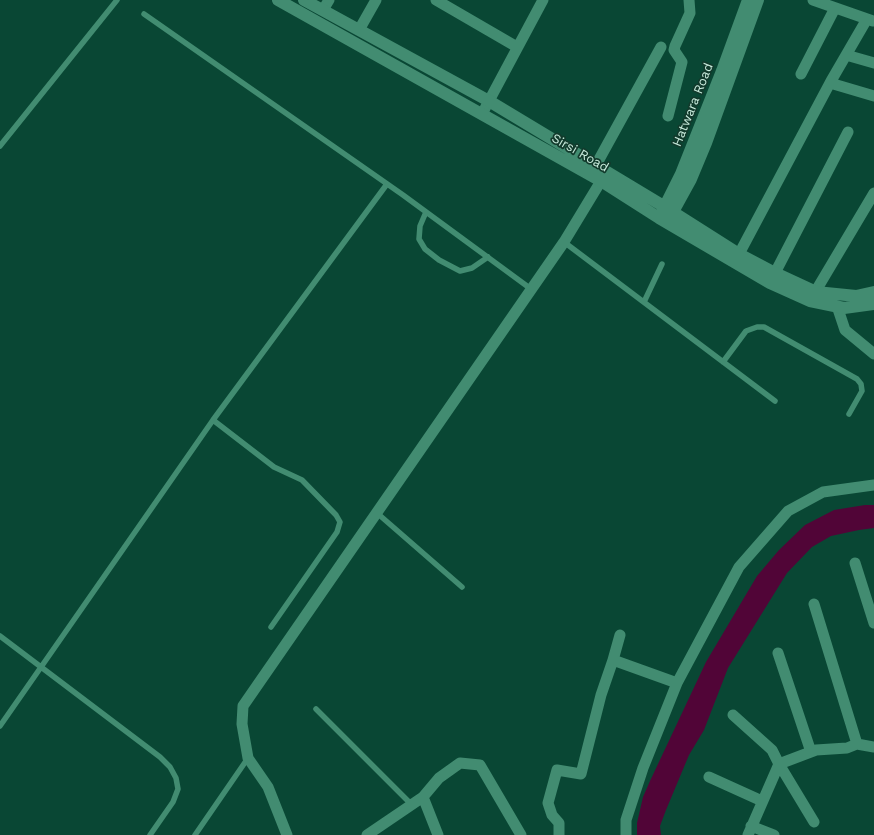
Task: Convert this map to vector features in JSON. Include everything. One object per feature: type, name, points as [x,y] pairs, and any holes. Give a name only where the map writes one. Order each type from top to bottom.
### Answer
[{"type":"street","name":"Sirsi Road","points":[[278,0],[601,181],[663,221],[770,283],[844,308],[874,304]]},
{"type":"street","name":"Sirsi Road","points":[[304,0],[326,5],[359,30],[489,101],[596,165],[739,254],[775,273],[813,297],[856,296],[874,292]]},
{"type":"street","points":[[359,30],[376,0]]},
{"type":"street","points":[[436,0],[518,48]]},
{"type":"street","points":[[482,114],[543,0]]},
{"type":"street","points":[[668,116],[682,62],[681,58],[674,50],[690,13],[689,0]]},
{"type":"street","name":"Hatwara Road","points":[[663,221],[669,210],[681,174],[737,45],[748,0]]},
{"type":"street","points":[[737,45],[758,0]]},
{"type":"street","points":[[739,254],[830,83],[846,55],[871,20],[813,0]]},
{"type":"street","points":[[801,74],[835,8]]},
{"type":"street","points":[[596,165],[661,47]]},
{"type":"street","points":[[846,55],[874,63]]},
{"type":"street","points":[[830,83],[874,96]]},
{"type":"street","points":[[775,273],[848,132]]},
{"type":"street","points":[[287,835],[268,787],[248,758],[242,724],[243,706],[564,242],[601,181]]},
{"type":"street","points":[[813,297],[874,193]]},
{"type":"street","points":[[837,306],[846,330],[874,354]]},
{"type":"street","points":[[626,835],[626,820],[641,775],[677,683],[739,567],[788,512],[823,492],[874,485]]},
{"type":"street","points":[[855,563],[874,623]]},
{"type":"street","points":[[814,604],[857,744]]},
{"type":"street","points":[[559,835],[560,823],[552,815],[548,803],[557,770],[580,774],[601,695],[620,635]]},
{"type":"street","points":[[778,653],[811,752]]},
{"type":"street","points":[[613,660],[677,683]]},
{"type":"street","points":[[733,715],[772,750],[814,822]]},
{"type":"street","points":[[774,835],[749,831],[779,764],[811,752],[847,748],[857,744],[874,746]]},
{"type":"street","points":[[367,835],[423,797],[439,778],[460,763],[480,765],[521,835]]},
{"type":"street","points":[[709,777],[762,801]]},
{"type":"street","points":[[423,797],[438,835]]},
{"type":"lane","points":[[0,146],[117,0]]},
{"type":"lane","points":[[144,14],[387,184],[531,289]]},
{"type":"lane","points":[[0,726],[213,420],[387,184]]},
{"type":"lane","points":[[426,212],[420,226],[419,239],[425,249],[439,260],[460,271],[472,268],[488,257]]},
{"type":"lane","points":[[564,242],[775,401]]},
{"type":"lane","points":[[644,302],[662,264]]},
{"type":"lane","points":[[724,362],[746,331],[757,327],[764,327],[857,379],[861,384],[862,391],[849,414]]},
{"type":"lane","points":[[213,420],[274,467],[302,480],[336,515],[340,522],[337,532],[272,627]]},
{"type":"lane","points":[[377,513],[462,587]]},
{"type":"lane","points":[[0,636],[40,668],[160,757],[170,768],[176,778],[178,789],[173,802],[150,835]]},
{"type":"lane","points":[[316,709],[412,805]]},
{"type":"lane","points":[[195,835],[248,758]]},
{"type":"shaded area","points":[[874,505],[874,528],[831,536],[812,547],[787,573],[728,668],[704,730],[689,755],[666,810],[660,826],[661,835],[637,835],[637,823],[643,797],[650,781],[706,662],[757,576],[779,550],[805,525],[834,510]]}]
